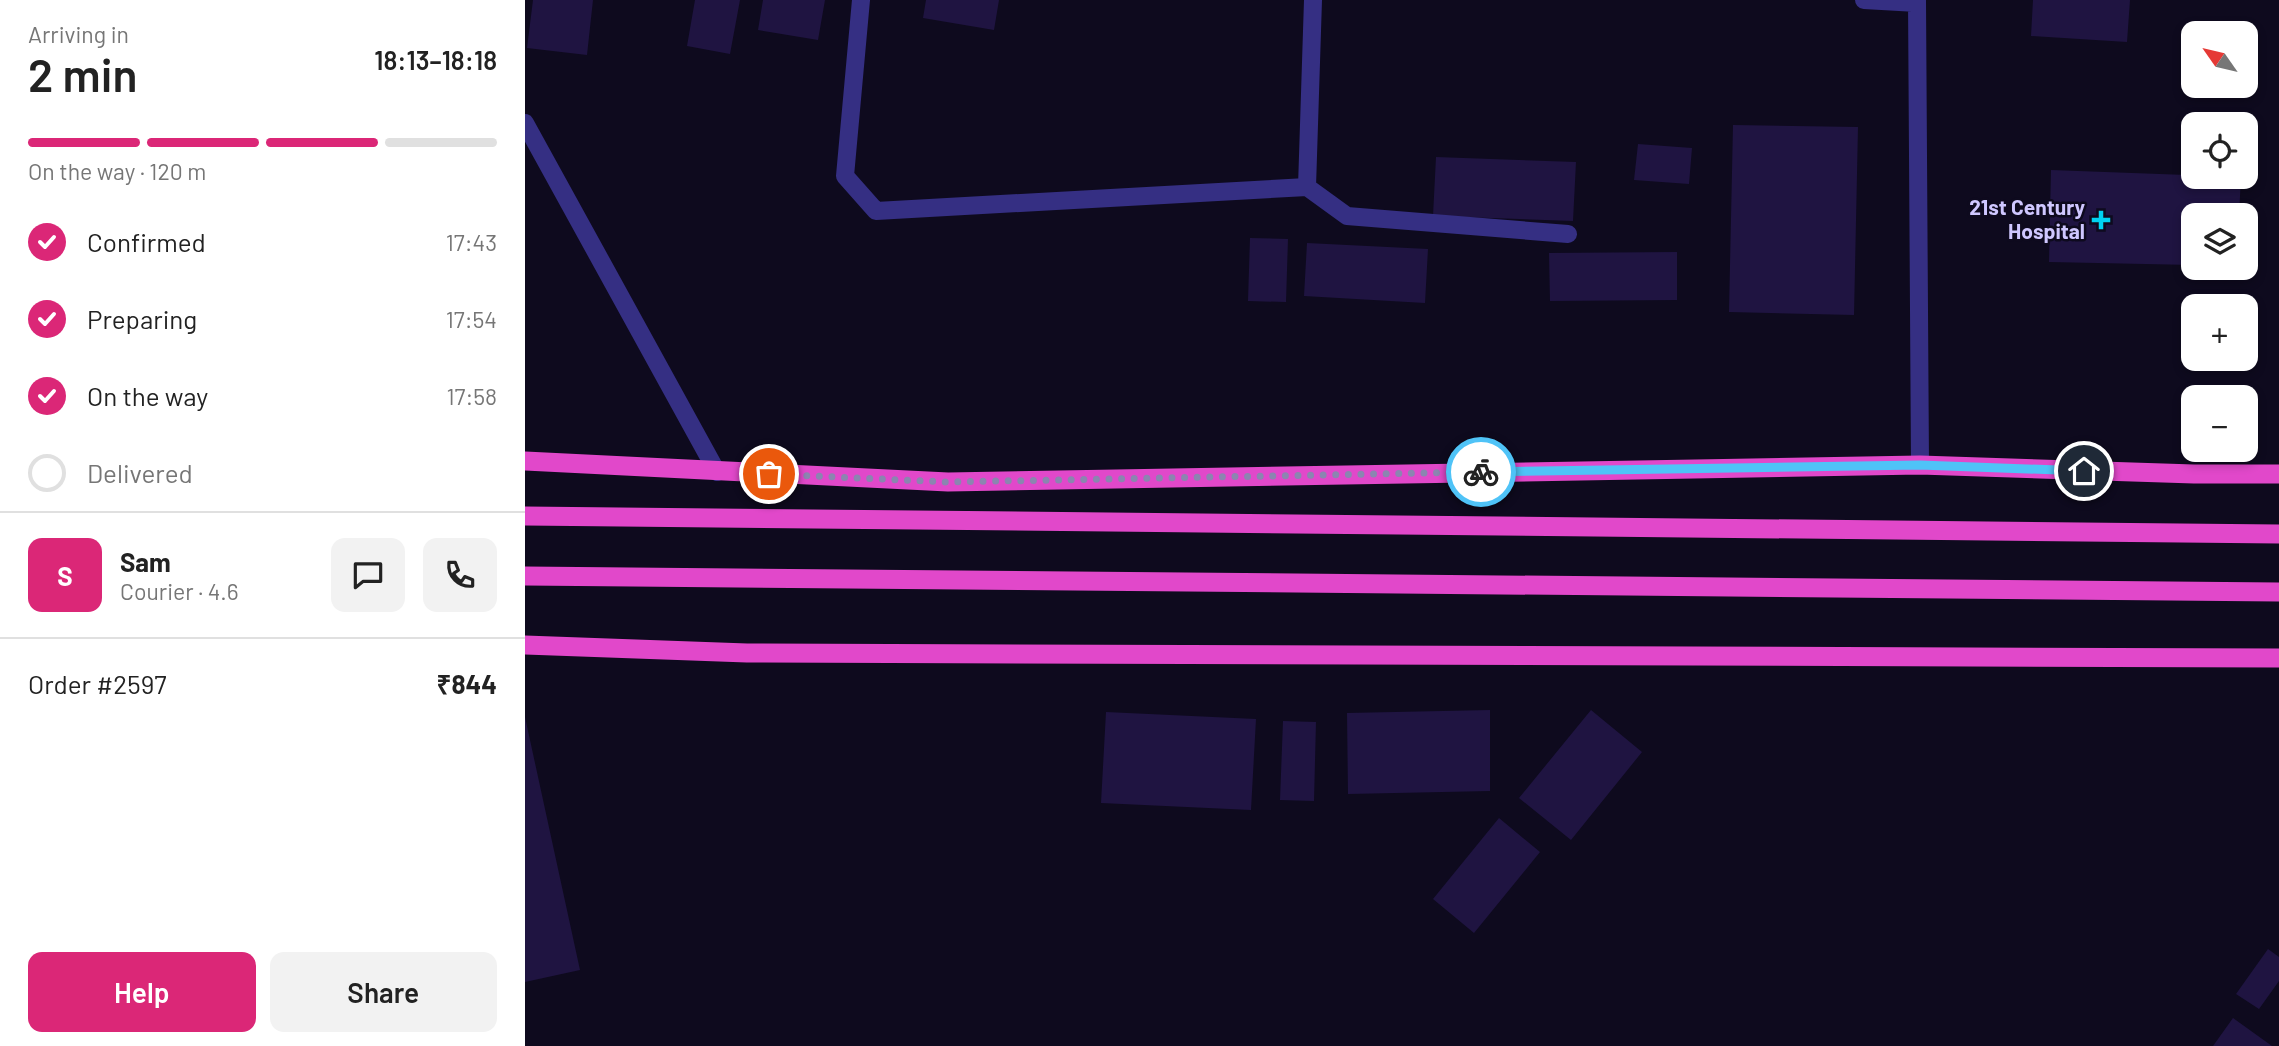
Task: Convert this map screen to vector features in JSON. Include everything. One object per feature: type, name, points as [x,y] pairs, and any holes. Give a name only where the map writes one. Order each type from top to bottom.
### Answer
[{"type":"highway","points":[[525,461],[948,482],[1920,465],[2194,474],[2279,474]]},
{"type":"highway","points":[[525,516],[2279,534]]},
{"type":"highway","points":[[525,576],[2279,592]]},
{"type":"highway","points":[[525,645],[747,653],[2279,657]]},
{"type":"street","points":[[861,0],[845,176],[876,211],[1307,187],[1347,216],[1568,234]]},
{"type":"street","points":[[1307,187],[1313,0]]},
{"type":"street","points":[[1864,0],[1917,2],[1920,465]]},
{"type":"street","points":[[525,123],[717,472]]},
{"type":"building","points":[[533,0],[593,0],[587,55],[527,48]]},
{"type":"building","points":[[695,0],[740,0],[730,54],[687,46]]},
{"type":"building","points":[[763,0],[825,0],[818,40],[758,30]]},
{"type":"building","points":[[926,0],[999,0],[994,30],[923,18]]},
{"type":"building","points":[[2033,0],[2130,0],[2127,42],[2031,36]]},
{"type":"building","points":[[1733,125],[1858,127],[1854,315],[1729,312]]},
{"type":"building","points":[[1638,144],[1692,148],[1689,184],[1634,180]]},
{"type":"building","points":[[1436,157],[1576,162],[1573,221],[1433,216]]},
{"type":"building","points":[[2051,170],[2181,175],[2181,189],[2240,189],[2240,203],[2181,203],[2181,265],[2049,262]]},
{"type":"building","points":[[1250,238],[1288,239],[1286,302],[1248,301]]},
{"type":"building","points":[[1307,243],[1428,249],[1425,303],[1304,296]]},
{"type":"building","points":[[1677,252],[1677,300],[1550,301],[1549,253]]},
{"type":"building","points":[[1490,710],[1490,791],[1348,794],[1347,713]]},
{"type":"building","points":[[1591,710],[1642,752],[1571,840],[1519,798]]},
{"type":"building","points":[[1106,712],[1256,719],[1251,810],[1101,803]]},
{"type":"building","points":[[525,717],[580,970],[525,982]]},
{"type":"building","points":[[1283,721],[1316,722],[1314,801],[1280,800]]},
{"type":"building","points":[[1499,818],[1540,852],[1474,933],[1433,899]]},
{"type":"building","points":[[2268,949],[2279,957],[2279,981],[2259,1009],[2236,994]]},
{"type":"building","points":[[2233,1018],[2272,1046],[2213,1046]]},
{"type":"way so far","points":[[769,474],[948,482],[1481,472]]},
{"type":"place","name":"21st Century Hospital","points":[[2101,220]]},
{"type":"route","points":[[1481,472],[1920,465],[2084,471]]}]
